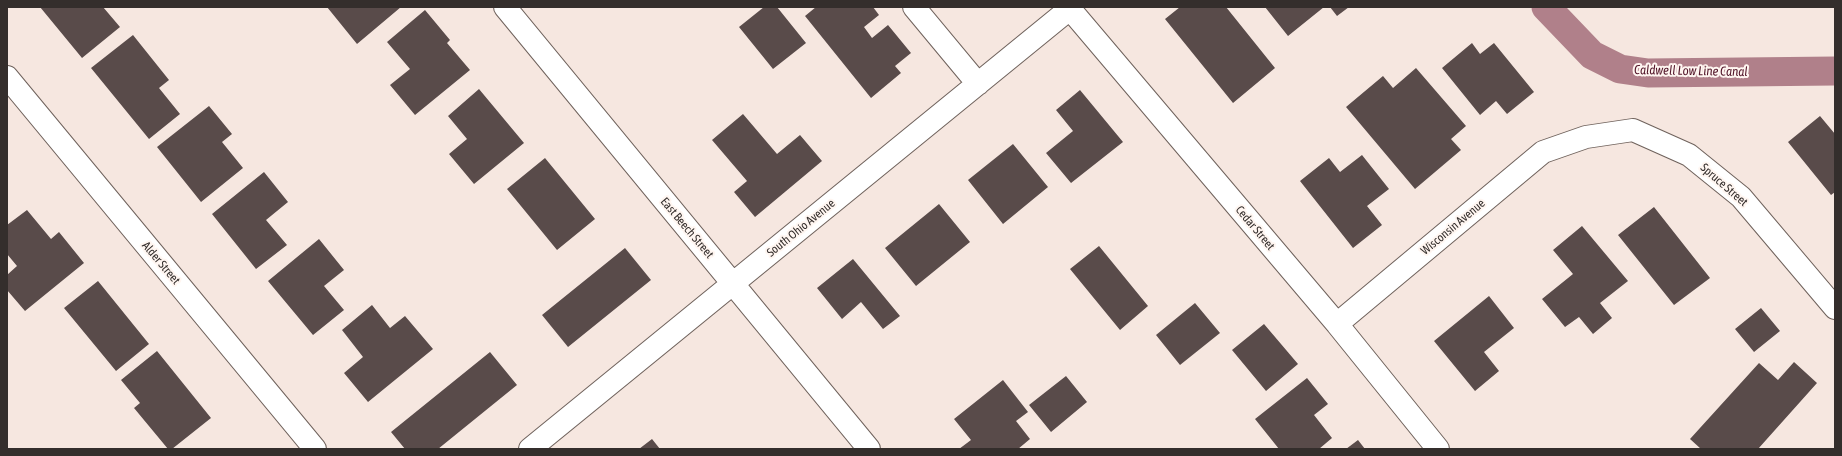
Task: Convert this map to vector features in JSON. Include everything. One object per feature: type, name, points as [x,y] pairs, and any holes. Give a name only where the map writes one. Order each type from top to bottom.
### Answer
[{"type":"street","name":"East Beech Street","points":[[505,7],[869,449]]},
{"type":"street","points":[[914,7],[978,84]]},
{"type":"street","name":"South Ohio Avenue","points":[[530,449],[1071,8]]},
{"type":"street","name":"Cedar Street","points":[[1071,8],[1337,324],[1438,449]]},
{"type":"street","name":"Alder Street","points":[[7,77],[315,449]]},
{"type":"street","name":"Spruce Street","points":[[1576,141],[1586,137],[1633,130],[1689,155],[1741,197],[1835,308]]},
{"type":"street","name":"Wisconsin Avenue","points":[[1337,324],[1543,152],[1576,141]]},
{"type":"building","points":[[40,7],[103,7],[120,27],[82,58]]},
{"type":"building","points":[[327,7],[401,7],[357,44]]},
{"type":"building","points":[[764,7],[777,7],[806,43],[773,69],[739,27]]},
{"type":"building","points":[[816,7],[873,7],[879,15],[864,27],[872,38],[888,25],[911,53],[895,66],[901,73],[871,98],[805,16]]},
{"type":"building","points":[[1180,7],[1226,7],[1275,68],[1233,103],[1165,19]]},
{"type":"building","points":[[1265,7],[1324,7],[1288,36]]},
{"type":"building","points":[[1330,7],[1349,7],[1337,16]]},
{"type":"building","points":[[425,10],[450,40],[447,43],[470,70],[415,115],[390,85],[410,69],[387,42]]},
{"type":"building","points":[[133,35],[169,80],[159,88],[180,114],[149,139],[91,68]]},
{"type":"building","points":[[1472,43],[1480,54],[1494,43],[1534,92],[1507,114],[1496,101],[1480,115],[1442,68]]},
{"type":"building","points":[[1416,68],[1466,126],[1451,139],[1461,150],[1415,189],[1346,107],[1383,76],[1393,88]]},
{"type":"building","points":[[479,89],[524,143],[474,184],[449,154],[467,139],[448,116]]},
{"type":"building","points":[[1080,90],[1123,142],[1071,183],[1046,153],[1073,131],[1056,110]]},
{"type":"building","points":[[209,106],[232,134],[222,142],[243,168],[201,202],[157,147]]},
{"type":"building","points":[[743,114],[777,154],[800,135],[822,161],[755,217],[734,192],[747,181],[712,140]]},
{"type":"building","points":[[1820,116],[1835,134],[1835,192],[1831,195],[1788,142]]},
{"type":"building","points":[[1013,144],[1048,187],[1003,224],[968,180]]},
{"type":"building","points":[[1362,155],[1389,189],[1367,206],[1382,225],[1353,248],[1300,181],[1329,158],[1340,172]]},
{"type":"building","points":[[545,158],[595,219],[557,250],[507,189]]},
{"type":"building","points":[[264,172],[288,202],[266,220],[287,245],[256,269],[212,214]]},
{"type":"building","points":[[939,204],[970,242],[916,286],[885,248]]},
{"type":"building","points":[[1654,207],[1710,278],[1674,305],[1618,235]]},
{"type":"building","points":[[27,210],[51,239],[59,232],[84,263],[25,311],[7,290],[7,275],[17,266],[7,254],[7,225]]},
{"type":"building","points":[[1582,226],[1628,281],[1600,303],[1612,318],[1593,334],[1579,317],[1565,327],[1542,299],[1573,274],[1553,250]]},
{"type":"building","points":[[319,239],[344,270],[324,286],[344,310],[313,335],[268,281]]},
{"type":"building","points":[[1099,246],[1148,306],[1120,330],[1070,269]]},
{"type":"building","points":[[625,248],[651,280],[568,347],[542,315]]},
{"type":"building","points":[[853,259],[900,316],[883,329],[861,302],[842,319],[817,288]]},
{"type":"building","points":[[98,281],[149,344],[116,371],[64,308]]},
{"type":"building","points":[[1489,296],[1514,328],[1484,352],[1499,371],[1475,391],[1434,341]]},
{"type":"building","points":[[1195,303],[1220,333],[1180,365],[1156,335]]},
{"type":"building","points":[[372,305],[390,328],[405,316],[433,349],[368,402],[344,373],[363,357],[342,330]]},
{"type":"building","points":[[1761,308],[1780,331],[1754,352],[1735,329]]},
{"type":"building","points":[[1264,324],[1298,364],[1266,391],[1232,350]]},
{"type":"building","points":[[157,351],[211,418],[172,449],[168,449],[134,408],[140,403],[121,380]]},
{"type":"building","points":[[490,352],[517,385],[438,449],[405,449],[391,432]]},
{"type":"building","points":[[1794,362],[1817,383],[1758,449],[1701,449],[1690,439],[1759,363],[1778,380]]},
{"type":"building","points":[[1066,376],[1087,402],[1051,432],[1029,405]]},
{"type":"building","points":[[1307,378],[1328,404],[1314,415],[1332,438],[1319,449],[1279,449],[1255,419]]},
{"type":"building","points":[[1003,380],[1028,412],[1016,421],[1030,439],[1018,449],[959,449],[971,440],[954,419]]},
{"type":"building","points":[[652,439],[660,449],[639,449]]},
{"type":"building","points":[[1358,440],[1365,449],[1346,449]]},
{"type":"waterway","name":"Caldwell Low Line Canal","points":[[1546,7],[1592,55],[1620,69],[1648,73],[1835,71]]}]
